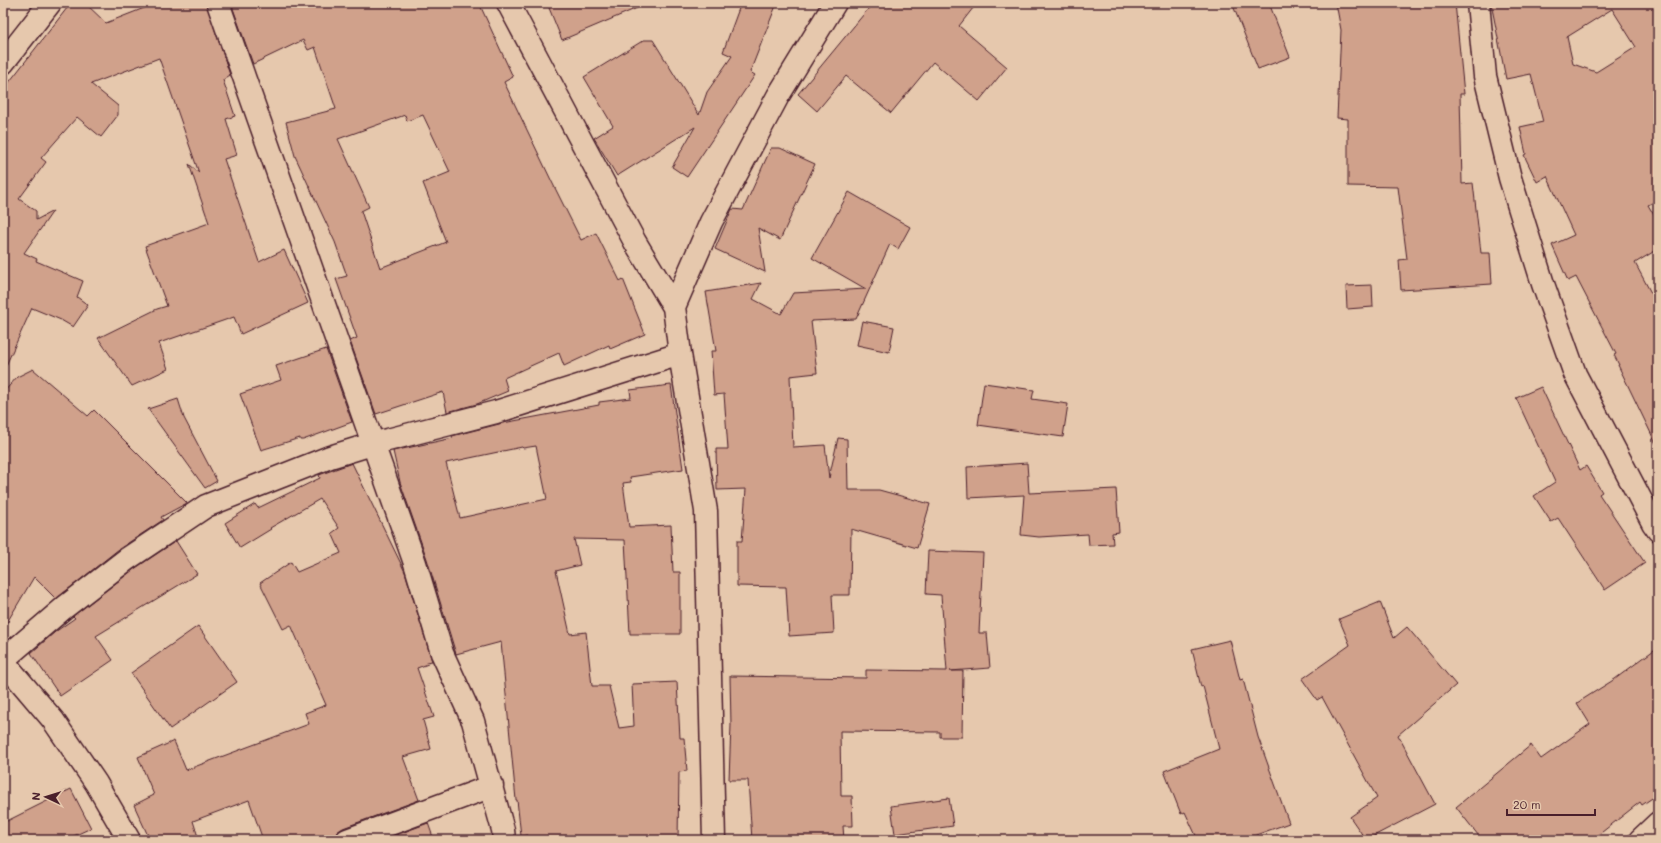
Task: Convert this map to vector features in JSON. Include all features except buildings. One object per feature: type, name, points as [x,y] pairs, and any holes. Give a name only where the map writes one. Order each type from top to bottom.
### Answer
[{"type":"street","points":[[3,63],[50,3]]},
{"type":"street","points":[[218,3],[415,563],[442,653],[473,721],[492,786],[504,840]]},
{"type":"street","points":[[508,3],[635,242],[674,307],[680,354],[706,511],[714,840]]},
{"type":"street","points":[[674,307],[711,222],[778,96],[835,3]]},
{"type":"street","points":[[1478,3],[1485,76],[1510,178],[1543,284],[1575,374],[1658,530]]},
{"type":"street","points":[[129,840],[96,783],[53,720],[3,661],[65,607],[126,559],[206,506],[330,457],[372,444],[496,412],[680,354]]},
{"type":"street","points":[[347,840],[492,786]]},
{"type":"street","points":[[1640,840],[1658,823]]}]
